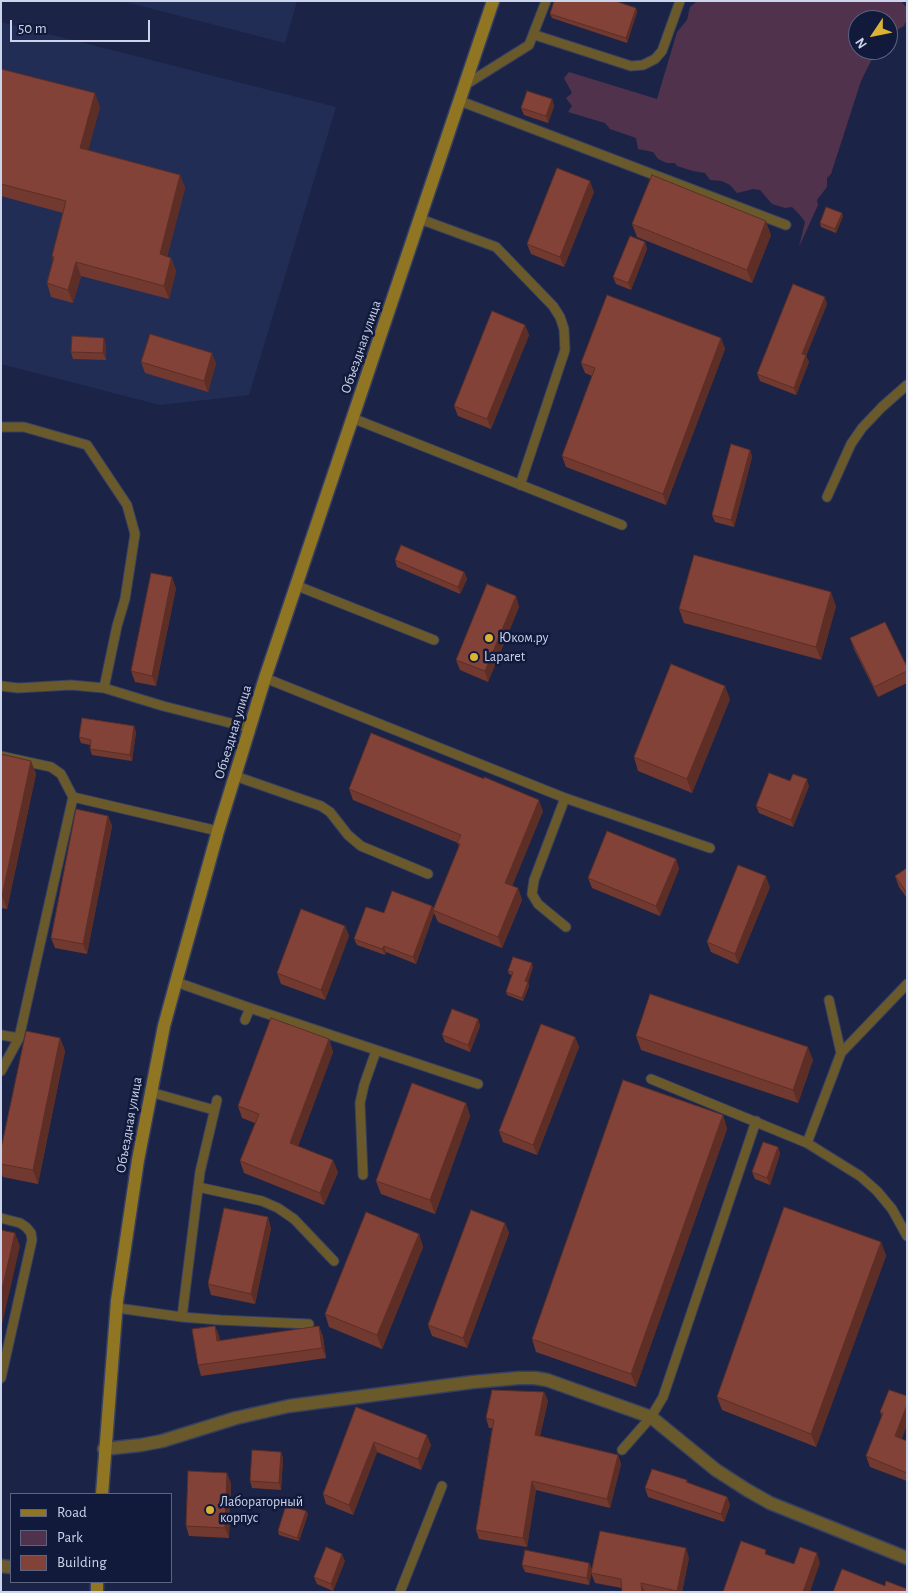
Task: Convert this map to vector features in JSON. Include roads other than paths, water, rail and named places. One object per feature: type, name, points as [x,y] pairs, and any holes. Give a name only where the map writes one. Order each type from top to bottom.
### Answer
[{"type":"main road","name":"Объездная улица","points":[[102,1493],[104,1449],[117,1308],[138,1160],[150,1092],[176,982],[218,831],[265,678],[493,1]]},
{"type":"street","points":[[104,1449],[162,1441],[236,1418],[289,1406],[519,1378],[548,1380],[651,1417],[716,1470],[770,1503],[907,1558]]},
{"type":"lane","points":[[465,85],[530,45],[546,1]]},
{"type":"lane","points":[[535,34],[631,66],[643,65],[655,59],[662,50],[680,1]]},
{"type":"lane","points":[[460,101],[786,225]]},
{"type":"lane","points":[[420,219],[496,247],[554,306],[560,317],[564,329],[565,350],[520,485]]},
{"type":"lane","points":[[827,498],[851,444],[862,428],[907,385]]},
{"type":"lane","points":[[352,418],[622,525]]},
{"type":"lane","points":[[1,427],[24,427],[87,445],[127,505],[135,534],[125,599],[117,626],[104,688]]},
{"type":"lane","points":[[296,585],[434,640]]},
{"type":"lane","points":[[265,678],[564,798],[710,848]]},
{"type":"lane","points":[[1,686],[18,688],[71,686],[104,688],[163,706],[250,728]]},
{"type":"lane","points":[[1,756],[51,767],[61,774],[73,797],[19,1038],[1,1071]]},
{"type":"lane","points":[[235,776],[321,806],[330,812],[348,835],[361,846],[428,874]]},
{"type":"lane","points":[[73,797],[218,831]]},
{"type":"lane","points":[[564,798],[534,880],[532,894],[538,904],[566,927]]},
{"type":"lane","points":[[176,982],[478,1084]]},
{"type":"lane","points":[[807,1143],[840,1053],[907,984]]},
{"type":"lane","points":[[830,1000],[840,1053]]},
{"type":"lane","points":[[245,1020],[250,1008]]},
{"type":"lane","points":[[1,1034],[19,1038]]},
{"type":"lane","points":[[363,1175],[360,1103],[376,1051]]},
{"type":"lane","points":[[651,1079],[807,1143],[860,1176],[877,1191],[892,1209],[907,1236]]},
{"type":"lane","points":[[150,1092],[214,1110]]},
{"type":"lane","points":[[182,1317],[198,1187],[217,1100]]},
{"type":"lane","points":[[622,1450],[651,1417],[663,1396],[756,1121]]},
{"type":"lane","points":[[198,1187],[262,1201],[278,1208],[294,1219],[334,1261]]},
{"type":"lane","points":[[1,1218],[20,1223],[26,1227],[31,1233],[32,1240],[1,1378]]},
{"type":"lane","points":[[117,1308],[182,1317],[309,1324]]},
{"type":"lane","points":[[400,1592],[442,1486]]},
{"type":"place","name":"Юком.ру","points":[[489,638]]},
{"type":"place","name":"Laparet","points":[[474,657]]},
{"type":"place","name":"Лабораторный корпус","points":[[210,1510]]}]
